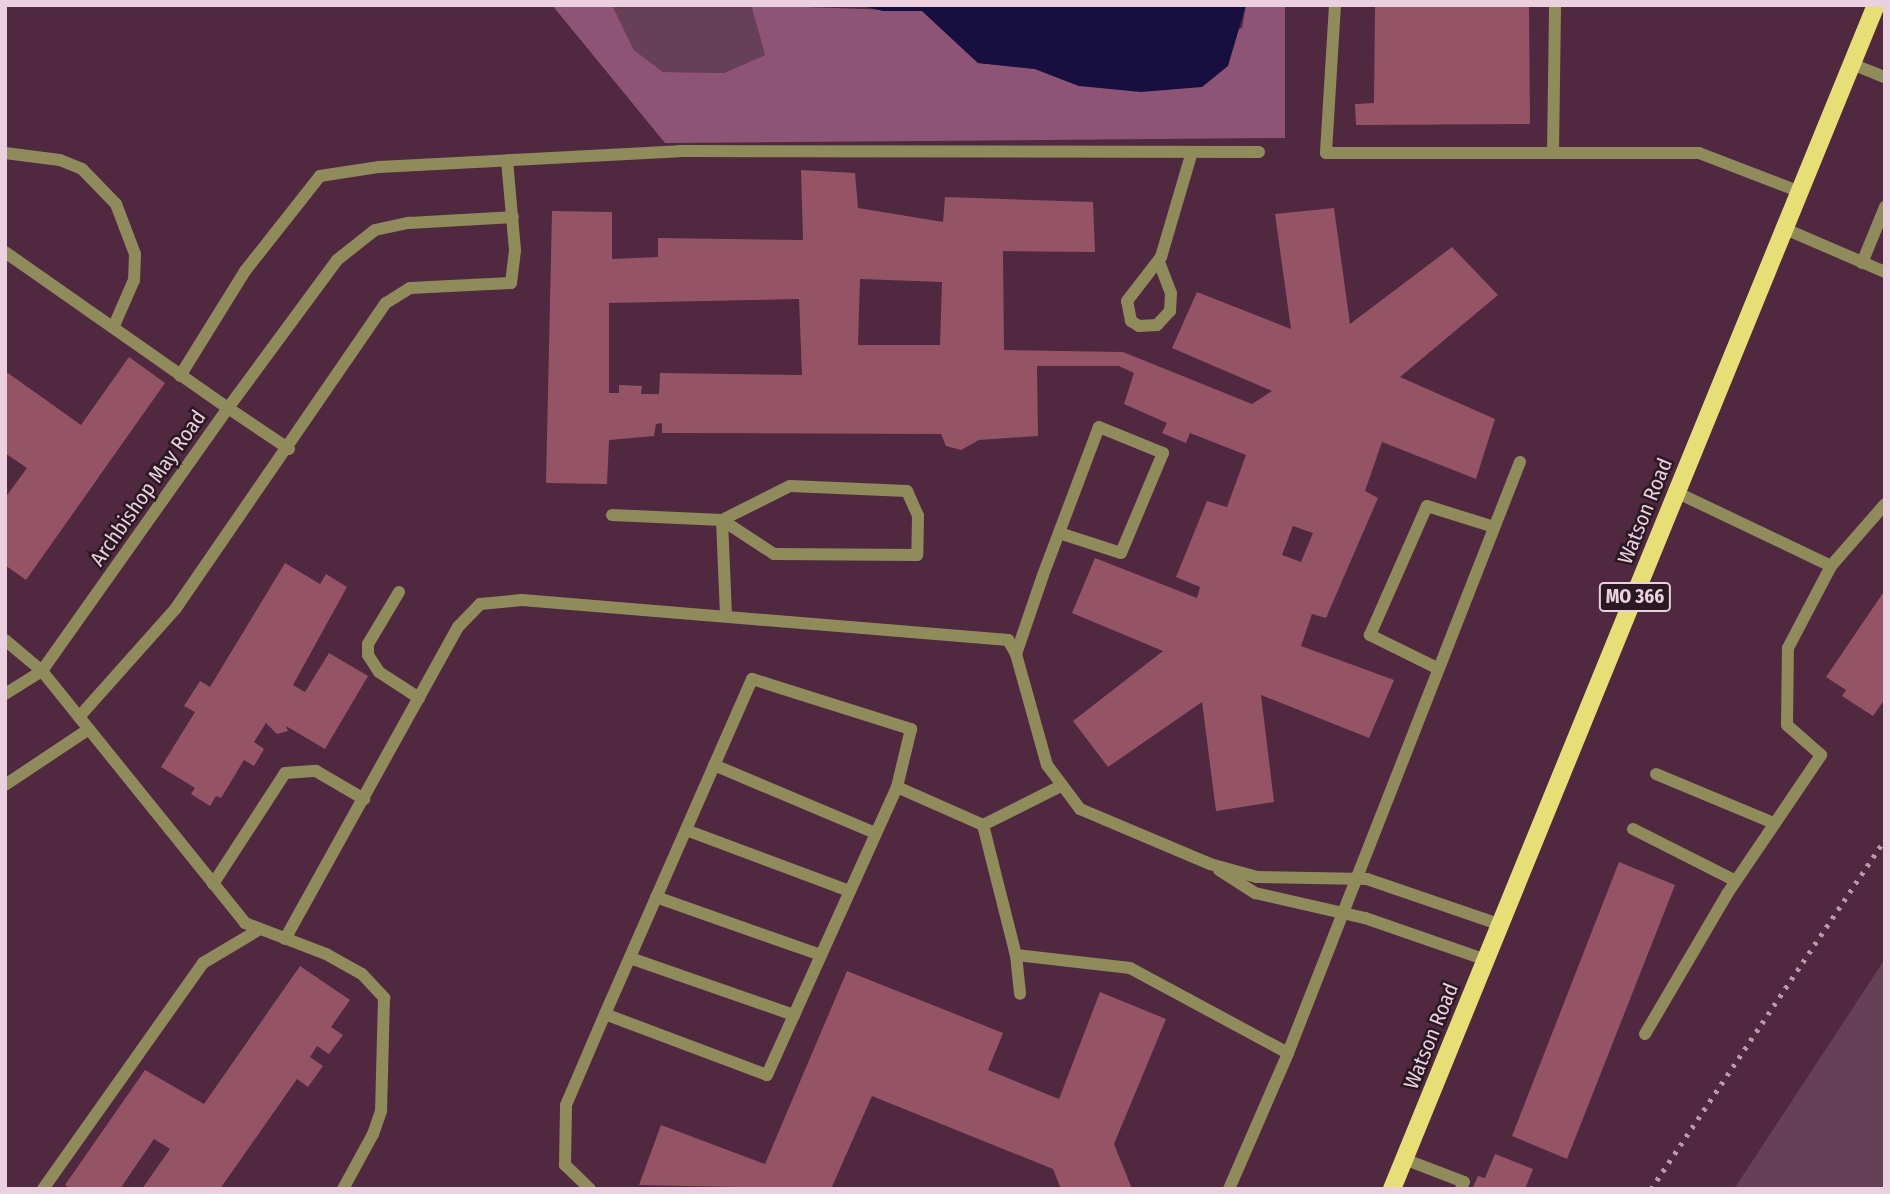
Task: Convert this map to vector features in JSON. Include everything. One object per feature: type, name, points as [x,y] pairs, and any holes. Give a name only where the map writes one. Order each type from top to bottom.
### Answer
[{"type":"main road","name":"Watson Road","points":[[1392,1189],[1678,492],[1798,191],[1878,5]]},
{"type":"street","points":[[1335,5],[1326,153],[1699,153],[1798,191]]},
{"type":"street","points":[[1553,153],[1555,5]]},
{"type":"street","points":[[1878,5],[1885,8]]},
{"type":"street","points":[[1852,64],[1885,77]]},
{"type":"street","points":[[180,376],[244,271],[320,177],[379,167],[680,151],[1259,152]]},
{"type":"street","points":[[1158,262],[1171,293],[1170,311],[1157,325],[1139,326],[1131,321],[1127,301],[1132,289],[1158,262],[1192,152]]},
{"type":"street","points":[[5,153],[60,160],[82,169],[116,204],[135,254],[134,280],[113,328]]},
{"type":"street","points":[[79,717],[176,608],[289,449],[386,303],[410,288],[510,283],[515,274],[507,160]]},
{"type":"street","points":[[1862,263],[1885,207]]},
{"type":"street","points":[[289,449],[228,408],[337,260],[375,230],[410,223],[513,217]]},
{"type":"street","points":[[1783,228],[1885,272]]},
{"type":"street","name":"Archbishop May Road","points":[[5,252],[228,408],[42,671]]},
{"type":"street","points":[[1016,654],[1059,533],[1099,427],[1163,453],[1121,553],[1059,533]]},
{"type":"street","points":[[1229,1189],[1288,1053],[1491,526],[1520,462]]},
{"type":"street","points":[[612,515],[722,520],[790,486],[907,491],[918,516],[917,555],[774,554],[722,520]]},
{"type":"street","points":[[1678,492],[1831,566]]},
{"type":"street","points":[[1645,1034],[1736,881],[1821,755],[1787,725],[1788,648],[1831,566],[1885,504]]},
{"type":"street","points":[[1437,668],[1370,635],[1427,506],[1491,526]]},
{"type":"street","points":[[722,520],[726,614]]},
{"type":"street","points":[[399,592],[368,644],[368,655],[379,672],[419,698]]},
{"type":"street","points":[[285,939],[458,627],[480,604],[522,600],[726,614],[1008,640],[1016,654],[1047,765],[1059,787],[1080,809],[1210,864],[1257,877],[1357,878],[1501,925]]},
{"type":"street","points":[[5,640],[42,671],[245,923],[326,954],[362,974],[383,998],[381,1111],[373,1134],[342,1189]]},
{"type":"street","points":[[5,694],[42,671]]},
{"type":"street","points":[[590,1189],[565,1165],[566,1105],[605,1014],[629,958],[752,679],[911,729],[897,787],[767,1075],[605,1014]]},
{"type":"street","points":[[5,785],[89,729]]},
{"type":"street","points":[[714,765],[875,833]]},
{"type":"street","points":[[213,884],[285,773],[316,771],[364,799]]},
{"type":"street","points":[[1656,774],[1774,823]]},
{"type":"street","points":[[897,787],[983,825]]},
{"type":"street","points":[[983,825],[1059,787]]},
{"type":"street","points":[[983,825],[1016,956],[1020,994]]},
{"type":"street","points":[[1633,829],[1736,881]]},
{"type":"street","points":[[686,830],[849,891]]},
{"type":"street","points":[[1210,864],[1255,893],[1439,941],[1486,960]]},
{"type":"street","points":[[656,897],[821,955]]},
{"type":"street","points":[[43,1189],[204,963],[260,929]]},
{"type":"street","points":[[1016,956],[1130,968],[1288,1053]]},
{"type":"street","points":[[629,958],[794,1016]]},
{"type":"street","points":[[1404,1159],[1464,1182],[1461,1189]]},
{"type":"shaded area","points":[[552,5],[612,5],[634,50],[663,72],[724,73],[765,55],[751,5],[922,11],[978,63],[1035,69],[1079,86],[1242,28],[1246,5],[1285,5],[1285,138],[665,143]]},
{"type":"shaded area","points":[[612,5],[751,5],[765,55],[724,73],[663,72],[634,50]]},
{"type":"shaded area","points":[[858,5],[1246,5],[1228,66],[1202,87],[1141,92],[1079,86],[1035,69],[978,63],[922,11],[883,11]]},
{"type":"shaded area","points":[[1885,959],[1885,1189],[1734,1189]]},
{"type":"building","points":[[1375,5],[1529,5],[1530,124],[1356,125],[1355,104],[1374,103]]},
{"type":"building","points":[[801,170],[855,173],[858,208],[943,222],[945,197],[1093,202],[1095,252],[1003,251],[1004,350],[1123,352],[1252,404],[1272,391],[1172,348],[1197,292],[1291,329],[1275,214],[1334,208],[1350,324],[1452,247],[1498,295],[1400,377],[1495,419],[1476,479],[1382,442],[1365,491],[1378,498],[1326,618],[1312,614],[1301,646],[1394,680],[1369,738],[1261,695],[1274,802],[1216,811],[1202,702],[1108,767],[1073,721],[1163,651],[1072,613],[1095,558],[1197,598],[1200,587],[1176,577],[1207,501],[1227,507],[1246,455],[1190,433],[1186,443],[1162,433],[1167,423],[1124,404],[1134,373],[1119,366],[1037,366],[1038,436],[979,440],[961,450],[946,446],[941,434],[662,433],[662,423],[656,424],[654,436],[609,440],[607,484],[546,483],[552,211],[612,212],[612,259],[658,257],[658,238],[803,240]],"holes":[[[860,279],[942,282],[940,345],[858,345]],[[799,299],[802,375],[660,373],[659,394],[641,394],[642,386],[619,385],[619,393],[609,393],[609,303]],[[1293,526],[1313,533],[1301,562],[1282,555]]]},
{"type":"building","points":[[129,357],[165,383],[26,580],[5,565],[5,498],[27,468],[5,453],[5,371],[81,425]]},
{"type":"building","points":[[285,563],[320,584],[326,574],[347,587],[293,685],[305,692],[329,653],[368,676],[325,749],[286,726],[288,731],[277,734],[266,723],[254,742],[264,749],[254,766],[244,760],[221,798],[216,796],[210,806],[191,794],[195,788],[161,767],[195,712],[184,706],[200,681],[210,687]]},
{"type":"building","points":[[1885,590],[1885,699],[1873,716],[1842,696],[1846,690],[1826,677]]},
{"type":"building","points":[[1619,862],[1675,885],[1567,1159],[1512,1136]]},
{"type":"building","points":[[300,966],[350,1000],[331,1027],[343,1035],[329,1054],[317,1046],[310,1057],[323,1066],[308,1087],[297,1079],[220,1189],[142,1189],[170,1149],[154,1139],[120,1189],[71,1189],[65,1185],[145,1070],[204,1104]]},
{"type":"building","points":[[847,971],[1003,1033],[988,1070],[1059,1099],[1100,992],[1166,1019],[1114,1144],[1132,1189],[1061,1189],[1053,1169],[872,1096],[831,1189],[639,1185],[661,1125],[765,1164]]},
{"type":"building","points":[[1495,1154],[1533,1169],[1525,1189],[1473,1187],[1478,1176],[1485,1178]]},
{"type":"railway","points":[[1651,1189],[1885,839]]}]
